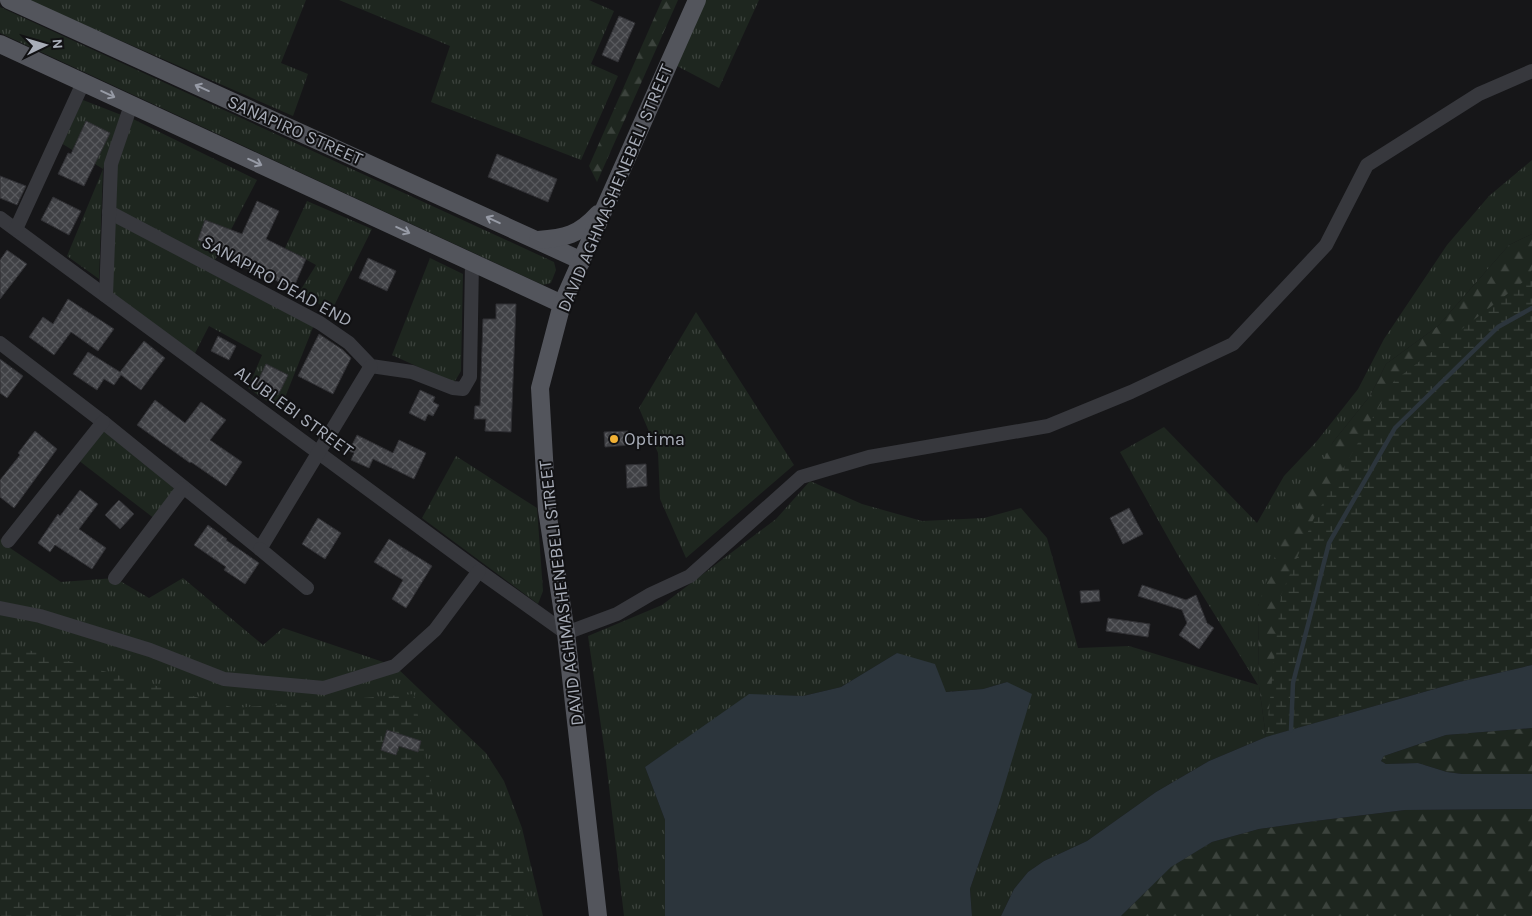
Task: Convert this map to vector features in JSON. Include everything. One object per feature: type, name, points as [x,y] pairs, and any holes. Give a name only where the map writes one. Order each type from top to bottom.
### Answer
[{"type":"main road","name":"SANAPIRO STREET","points":[[9,0],[582,261]]},
{"type":"main road","name":"DAVID AGHMASHENEBELI STREET","points":[[598,916],[566,633],[547,510],[540,388],[562,304],[697,0]]},
{"type":"main road","points":[[0,44],[562,304]]},
{"type":"main road","points":[[537,240],[563,238],[587,226],[605,207]]},
{"type":"street","points":[[566,633],[617,614],[651,594],[690,576],[801,477],[869,457],[1048,426],[1131,392],[1233,344],[1326,245],[1367,165],[1479,94],[1532,71]]},
{"type":"street","points":[[16,229],[83,83]]},
{"type":"street","points":[[106,296],[111,164],[131,105]]},
{"type":"street","name":"SANAPIRO DEAD END","points":[[109,212],[320,323],[349,343],[371,366]]},
{"type":"street","name":"ALUBLEBI STREET","points":[[0,218],[566,633]]},
{"type":"street","points":[[260,549],[317,452],[371,366],[412,372],[453,388],[463,389],[470,377],[472,262]]},
{"type":"street","points":[[0,342],[307,588]]},
{"type":"street","points":[[8,541],[102,422]]},
{"type":"street","points":[[115,578],[183,488]]},
{"type":"street","points":[[0,608],[40,616],[150,650],[224,679],[324,688],[395,666],[435,630],[479,571]]},
{"type":"green space","points":[[28,0],[306,0],[281,63],[308,74],[293,116]]},
{"type":"green space","points":[[339,0],[589,0],[614,11],[591,64],[618,76],[581,160],[431,102],[450,46]]},
{"type":"green space","points":[[662,0],[678,0],[597,182],[589,166]]},
{"type":"green space","points":[[706,0],[759,0],[719,88],[677,66]]},
{"type":"green space","points":[[0,7],[554,262],[556,270],[551,283],[543,285],[0,33]]},
{"type":"green space","points":[[83,100],[124,116],[103,169],[61,143]]},
{"type":"green space","points":[[133,119],[257,180],[213,264],[115,213],[116,170]]},
{"type":"green space","points":[[1532,160],[1532,234],[1509,245],[1438,326],[1386,364],[1370,396],[1333,442],[1258,606],[1259,686],[1266,737],[1209,761],[1156,792],[1087,841],[1044,861],[1028,872],[1014,889],[1001,916],[972,916],[970,889],[997,810],[1007,682],[983,689],[945,692],[897,653],[841,687],[803,696],[749,695],[645,767],[665,820],[665,916],[624,916],[606,761],[588,636],[662,605],[776,519],[810,481],[862,504],[922,521],[984,518],[1021,508],[1047,538],[1078,648],[1129,646],[1258,685],[1176,552],[1120,452],[1164,427],[1257,523],[1284,476],[1317,441],[1358,389],[1384,339],[1447,245],[1489,196]]},
{"type":"green space","points":[[103,169],[99,279],[67,256]]},
{"type":"green space","points":[[307,201],[372,229],[331,312],[300,291],[316,265],[285,248]]},
{"type":"green space","points":[[112,217],[314,325],[280,410],[248,388],[262,355],[209,326],[193,357],[108,297]]},
{"type":"green space","points":[[1532,234],[1532,390],[1322,721],[1266,737],[1259,686],[1258,606],[1284,530],[1333,442],[1370,396],[1386,364],[1438,326],[1509,245]]},
{"type":"green space","points":[[430,258],[463,274],[461,371],[455,381],[447,380],[392,355]]},
{"type":"green space","points":[[1532,270],[1532,665],[1459,682],[1266,737],[1281,595],[1313,520],[1394,381],[1523,282]]},
{"type":"green space","points":[[696,312],[794,465],[686,558],[660,499],[658,453],[639,408]]},
{"type":"green space","points":[[102,428],[178,488],[155,519],[78,460]]},
{"type":"green space","points":[[456,456],[537,508],[543,591],[538,604],[422,518]]},
{"type":"green space","points":[[0,539],[10,548],[61,582],[115,578],[149,598],[183,578],[263,645],[283,628],[395,666],[486,753],[504,781],[522,828],[543,916],[0,916]]},
{"type":"green space","points":[[0,642],[235,708],[414,694],[435,807],[523,867],[528,916],[0,916]]},
{"type":"green space","points":[[1532,728],[1532,774],[1462,774],[1447,772],[1418,763],[1386,764],[1381,761],[1384,756],[1446,735]]},
{"type":"green space","points":[[1532,809],[1532,916],[1121,916],[1170,867],[1212,842],[1259,829],[1405,810]]},
{"type":"shaded area","points":[[897,653],[935,664],[946,692],[983,689],[1007,682],[1032,694],[997,810],[970,889],[972,916],[665,916],[665,820],[645,767],[749,694],[803,696],[841,687]]},
{"type":"shaded area","points":[[1532,665],[1532,728],[1446,735],[1384,756],[1381,761],[1386,764],[1418,763],[1447,772],[1462,774],[1532,774],[1532,809],[1405,810],[1259,829],[1212,842],[1171,867],[1121,916],[1001,916],[1014,889],[1028,872],[1044,861],[1087,841],[1156,792],[1209,761],[1266,737],[1459,682]]},
{"type":"building","points":[[619,16],[635,23],[618,62],[602,55]]},
{"type":"building","points":[[86,121],[110,133],[84,186],[58,174],[68,153],[71,154]]},
{"type":"building","points":[[497,154],[557,179],[548,202],[488,177]]},
{"type":"building","points":[[0,176],[26,186],[17,205],[0,198]]},
{"type":"building","points":[[53,197],[81,211],[69,235],[41,220]]},
{"type":"building","points":[[257,201],[279,211],[266,239],[306,259],[293,289],[228,259],[231,253],[198,240],[205,220],[242,234]]},
{"type":"building","points":[[7,250],[27,264],[0,299],[0,260]]},
{"type":"building","points":[[368,258],[396,271],[387,291],[359,278]]},
{"type":"building","points":[[68,299],[114,329],[98,351],[71,332],[54,355],[29,337],[43,317],[53,324]]},
{"type":"building","points":[[496,304],[516,304],[511,432],[485,431],[486,419],[474,419],[475,406],[480,406],[483,319],[496,319]]},
{"type":"building","points":[[319,334],[343,350],[351,358],[333,394],[298,376]]},
{"type":"building","points":[[218,336],[236,346],[229,360],[211,351]]},
{"type":"building","points":[[144,341],[165,358],[141,390],[121,375],[114,385],[104,379],[97,390],[73,374],[88,352],[120,372]]},
{"type":"building","points":[[0,359],[23,376],[7,398],[0,393]]},
{"type":"building","points":[[266,364],[288,375],[278,395],[256,385]]},
{"type":"building","points":[[420,390],[435,397],[433,402],[439,405],[433,416],[428,414],[425,421],[409,413]]},
{"type":"building","points":[[155,400],[185,423],[201,402],[226,420],[210,440],[242,462],[226,486],[137,425]]},
{"type":"building","points":[[35,431],[57,449],[14,508],[0,497],[0,480],[20,455],[18,453]]},
{"type":"building","points":[[628,431],[629,445],[605,447],[604,432]]},
{"type":"building","points":[[357,435],[393,453],[399,440],[426,453],[414,479],[373,459],[369,468],[351,460],[354,453],[349,451]]},
{"type":"building","points":[[646,464],[647,486],[627,488],[626,465]]},
{"type":"building","points":[[80,490],[98,504],[79,529],[106,548],[92,569],[55,545],[50,552],[38,543],[58,514],[60,516]]},
{"type":"building","points":[[119,500],[134,514],[120,529],[105,515]]},
{"type":"building","points":[[1129,508],[1143,534],[1123,544],[1110,518]]},
{"type":"building","points":[[318,518],[341,533],[325,559],[302,544]]},
{"type":"building","points":[[208,525],[259,563],[245,584],[224,570],[226,567],[194,545]]},
{"type":"building","points":[[389,539],[432,566],[406,608],[392,599],[403,580],[374,562]]},
{"type":"building","points":[[1142,585],[1186,600],[1196,595],[1207,623],[1214,628],[1199,649],[1179,635],[1187,623],[1182,610],[1138,596]]},
{"type":"building","points":[[1099,590],[1100,601],[1081,603],[1080,591]]},
{"type":"building","points":[[1108,618],[1150,624],[1148,637],[1106,631]]},
{"type":"building","points":[[387,730],[421,741],[418,752],[399,746],[396,755],[381,750]]},
{"type":"waterway","points":[[1291,730],[1293,683],[1329,543],[1395,428],[1498,327],[1532,308]]},
{"type":"place","name":"Optima","points":[[614,439]]}]
